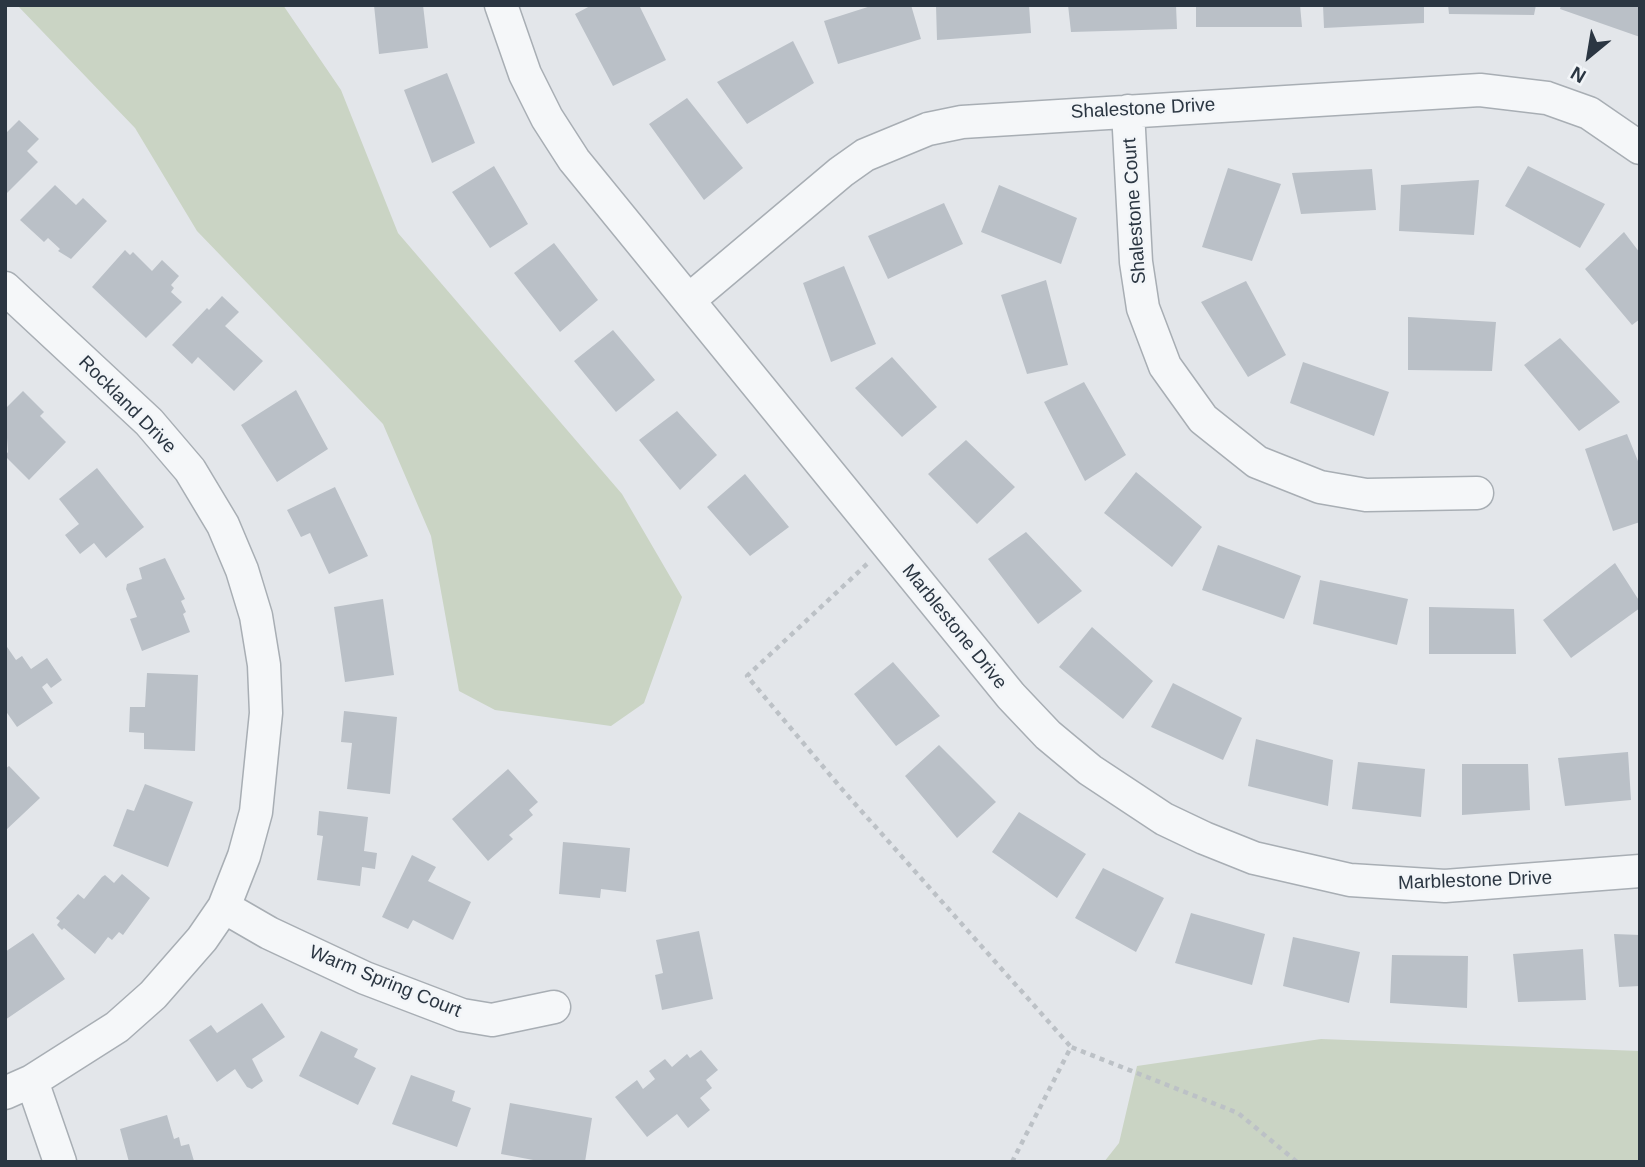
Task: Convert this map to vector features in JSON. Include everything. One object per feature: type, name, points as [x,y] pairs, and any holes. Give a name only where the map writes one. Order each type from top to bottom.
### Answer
[{"type":"street","name":"Marblestone Drive","points":[[501,5],[525,74],[574,160],[1011,696],[1048,735],[1090,770],[1130,798],[1204,838],[1301,871],[1400,885],[1445,886],[1640,872]]},
{"type":"street","name":"Shalestone Drive","points":[[689,300],[841,172],[896,140],[962,122],[1491,90],[1547,98],[1588,113],[1640,148]]},
{"type":"street","name":"Shalestone Court","points":[[1128,111],[1136,262],[1143,308],[1165,366],[1203,419],[1257,462],[1320,487],[1366,495],[1478,493]]},
{"type":"street","name":"Rockland Drive","points":[[5,288],[149,422],[172,447],[223,525],[242,570],[258,628],[266,713],[256,812],[244,856],[224,907],[202,939],[153,995],[117,1027],[19,1087]]},
{"type":"street","name":"Warm Spring Court","points":[[224,907],[269,933],[365,978],[462,1015],[492,1020],[554,1007]]},
{"type":"street","points":[[19,1087],[60,1162]]},
{"type":"path","points":[[888,545],[747,676],[841,789],[1071,1047],[1238,1113],[1297,1162]]},
{"type":"path","points":[[1012,1162],[1071,1047]]},
{"type":"green space","points":[[17,5],[283,5],[341,90],[398,233],[622,494],[682,597],[644,703],[611,726],[495,710],[459,691],[431,536],[383,424],[197,231],[135,128]]},
{"type":"green space","points":[[1321,1039],[1640,1051],[1640,1162],[1104,1162],[1119,1143],[1137,1066]]},
{"type":"building","points":[[374,5],[423,5],[428,48],[379,54]]},
{"type":"building","points":[[592,5],[639,5],[666,60],[613,86],[575,14]]},
{"type":"building","points":[[874,5],[911,5],[921,39],[838,64],[824,21]]},
{"type":"building","points":[[936,5],[1029,5],[1031,33],[937,40]]},
{"type":"building","points":[[1068,5],[1176,5],[1177,29],[1071,32]]},
{"type":"building","points":[[1196,5],[1300,5],[1302,27],[1196,27]]},
{"type":"building","points":[[1323,5],[1424,5],[1424,23],[1324,28]]},
{"type":"building","points":[[1448,5],[1536,5],[1534,15],[1449,14]]},
{"type":"building","points":[[1561,5],[1640,5],[1640,37],[1560,9]]},
{"type":"building","points":[[793,41],[814,83],[747,124],[717,82]]},
{"type":"building","points":[[447,73],[475,143],[432,163],[404,90]]},
{"type":"building","points":[[687,98],[743,168],[704,200],[649,124]]},
{"type":"building","points":[[19,120],[39,139],[27,151],[38,162],[5,195],[5,134]]},
{"type":"building","points":[[494,166],[528,224],[490,248],[452,192]]},
{"type":"building","points":[[1528,166],[1605,204],[1580,248],[1505,206]]},
{"type":"building","points":[[1228,168],[1281,184],[1252,261],[1202,247]]},
{"type":"building","points":[[1372,169],[1376,210],[1301,214],[1292,173]]},
{"type":"building","points":[[1479,180],[1474,235],[1399,231],[1401,185]]},
{"type":"building","points":[[55,185],[76,205],[83,198],[107,221],[71,259],[58,251],[60,249],[48,238],[44,242],[20,220]]},
{"type":"building","points":[[999,185],[1077,218],[1061,264],[981,232]]},
{"type":"building","points":[[944,203],[963,244],[888,279],[868,236]]},
{"type":"building","points":[[1624,232],[1640,253],[1640,319],[1632,325],[1585,269]]},
{"type":"building","points":[[554,243],[598,300],[560,332],[514,273]]},
{"type":"building","points":[[125,250],[130,255],[133,252],[152,271],[162,260],[179,276],[171,285],[174,288],[171,292],[182,302],[146,338],[92,287]]},
{"type":"building","points":[[844,266],[876,344],[831,362],[803,283]]},
{"type":"building","points":[[1046,280],[1068,365],[1027,374],[1001,295]]},
{"type":"building","points":[[1246,281],[1286,355],[1248,377],[1201,302]]},
{"type":"building","points":[[222,296],[239,312],[225,326],[263,361],[234,391],[198,357],[192,364],[172,345]]},
{"type":"building","points":[[1408,317],[1496,322],[1492,371],[1408,370]]},
{"type":"building","points":[[613,330],[655,380],[616,412],[574,361]]},
{"type":"building","points":[[1560,338],[1620,402],[1579,431],[1524,365]]},
{"type":"building","points":[[892,357],[937,407],[902,437],[855,388]]},
{"type":"building","points":[[1303,362],[1389,392],[1374,436],[1290,403]]},
{"type":"building","points":[[1084,382],[1126,455],[1085,481],[1044,402]]},
{"type":"building","points":[[296,390],[328,449],[277,482],[241,425]]},
{"type":"building","points":[[23,391],[44,412],[40,416],[66,442],[29,480],[5,456],[8,452],[5,409]]},
{"type":"building","points":[[677,411],[717,455],[680,490],[639,440]]},
{"type":"building","points":[[1627,434],[1640,466],[1640,522],[1613,531],[1585,449]]},
{"type":"building","points":[[966,440],[1015,487],[977,524],[928,474]]},
{"type":"building","points":[[97,468],[144,527],[106,558],[94,543],[80,554],[65,535],[79,524],[59,499]]},
{"type":"building","points":[[1136,472],[1202,527],[1172,567],[1104,513]]},
{"type":"building","points":[[745,474],[789,527],[750,556],[707,507]]},
{"type":"building","points":[[335,487],[368,556],[329,574],[310,533],[301,537],[287,510]]},
{"type":"building","points":[[1026,532],[1082,591],[1038,624],[988,559]]},
{"type":"building","points":[[1218,545],[1301,576],[1284,619],[1202,590]]},
{"type":"building","points":[[165,558],[185,599],[181,601],[190,632],[142,651],[130,619],[137,617],[126,589],[127,584],[142,579],[139,568]]},
{"type":"building","points":[[1615,563],[1640,602],[1640,608],[1571,658],[1543,620]]},
{"type":"building","points":[[1320,580],[1408,599],[1397,645],[1313,624]]},
{"type":"building","points":[[383,599],[394,675],[345,682],[334,607]]},
{"type":"building","points":[[1429,607],[1514,609],[1516,654],[1429,654]]},
{"type":"building","points":[[1092,627],[1153,681],[1123,719],[1059,667]]},
{"type":"building","points":[[5,644],[16,660],[22,656],[31,669],[47,658],[62,680],[51,688],[47,683],[42,687],[53,703],[17,727],[5,710]]},
{"type":"building","points":[[893,662],[940,716],[896,746],[854,694]]},
{"type":"building","points":[[147,673],[198,675],[195,751],[144,749],[144,733],[129,732],[130,707],[145,707]]},
{"type":"building","points":[[1173,683],[1242,718],[1223,760],[1151,727]]},
{"type":"building","points":[[344,711],[397,717],[390,794],[347,789],[352,743],[341,742]]},
{"type":"building","points":[[1256,739],[1333,760],[1328,806],[1248,786]]},
{"type":"building","points":[[939,745],[996,802],[957,838],[905,776]]},
{"type":"building","points":[[1628,752],[1631,800],[1565,806],[1558,758]]},
{"type":"building","points":[[1358,762],[1425,769],[1421,817],[1352,809]]},
{"type":"building","points":[[1462,764],[1528,764],[1530,810],[1462,815]]},
{"type":"building","points":[[9,766],[40,798],[5,831],[5,769]]},
{"type":"building","points":[[508,769],[538,802],[529,810],[533,815],[509,835],[513,839],[488,861],[452,819]]},
{"type":"building","points":[[145,784],[193,802],[168,867],[113,846],[127,809],[134,811]]},
{"type":"building","points":[[319,811],[368,817],[364,851],[377,853],[375,869],[362,867],[360,886],[317,880],[323,836],[317,835]]},
{"type":"building","points":[[1019,812],[1086,854],[1057,898],[992,852]]},
{"type":"building","points":[[563,842],[630,848],[626,892],[601,889],[600,898],[559,894]]},
{"type":"building","points":[[412,855],[436,867],[428,881],[471,902],[453,940],[413,920],[408,929],[382,917]]},
{"type":"building","points":[[1103,868],[1164,898],[1136,952],[1075,918]]},
{"type":"building","points":[[122,874],[150,898],[123,935],[119,932],[112,940],[108,937],[95,954],[64,928],[62,930],[57,925],[60,921],[56,918],[78,894],[84,899],[105,875],[114,883]]},
{"type":"building","points":[[1191,913],[1265,934],[1252,985],[1175,963]]},
{"type":"building","points":[[699,931],[713,999],[662,1010],[655,975],[663,973],[656,940]]},
{"type":"building","points":[[33,933],[65,979],[5,1020],[5,952]]},
{"type":"building","points":[[1614,934],[1640,935],[1640,986],[1619,987]]},
{"type":"building","points":[[1293,937],[1360,952],[1349,1003],[1283,986]]},
{"type":"building","points":[[1583,949],[1586,1000],[1518,1002],[1513,954]]},
{"type":"building","points":[[1392,955],[1468,956],[1467,1008],[1390,1003]]},
{"type":"building","points":[[262,1003],[285,1037],[252,1059],[263,1081],[252,1089],[247,1087],[235,1069],[217,1082],[189,1040],[211,1025],[217,1033]]},
{"type":"building","points":[[321,1031],[358,1049],[354,1057],[376,1068],[358,1105],[299,1076]]},
{"type":"building","points":[[701,1050],[718,1070],[706,1080],[712,1088],[700,1098],[710,1110],[688,1128],[677,1114],[647,1137],[615,1097],[637,1080],[643,1089],[655,1079],[649,1071],[665,1059],[672,1067],[687,1054],[690,1058]]},
{"type":"building","points":[[411,1075],[455,1091],[452,1101],[471,1108],[457,1147],[392,1124]]},
{"type":"building","points":[[510,1103],[592,1118],[585,1162],[544,1162],[501,1154]]},
{"type":"building","points":[[167,1115],[174,1139],[179,1137],[181,1146],[189,1144],[194,1161],[129,1162],[120,1129]]}]
